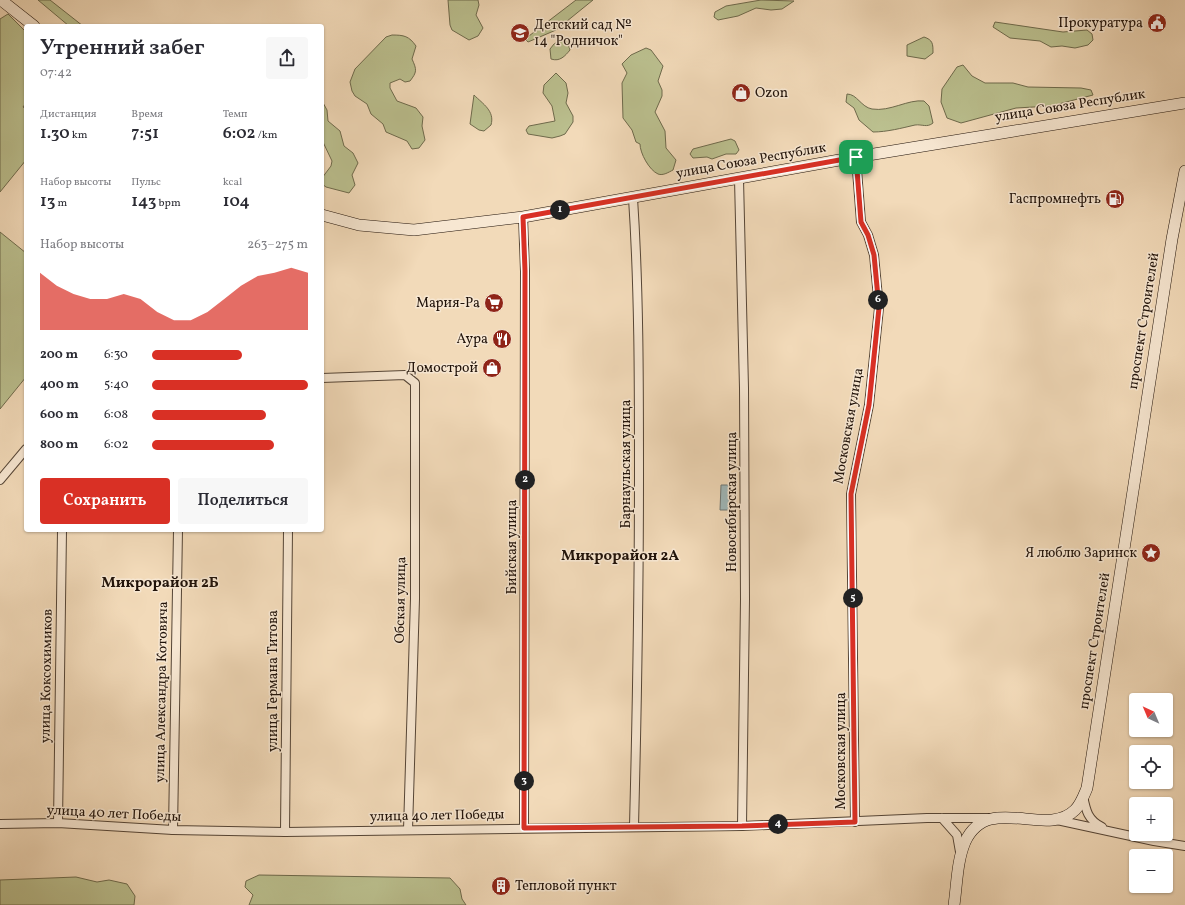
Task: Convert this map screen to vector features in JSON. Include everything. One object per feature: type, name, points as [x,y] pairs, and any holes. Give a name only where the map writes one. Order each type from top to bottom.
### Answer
[{"type":"street","points":[[1,0],[31,24]]},
{"type":"street","name":"улица Союза Республик","points":[[324,216],[359,226],[414,230],[523,217],[856,157],[1185,103]]},
{"type":"street","name":"Московская улица","points":[[855,822],[851,494],[869,405],[879,308],[874,255],[868,235],[861,222],[856,157]]},
{"type":"street","name":"проспект Строителей","points":[[1057,820],[1069,815],[1076,809],[1083,796],[1090,770],[1172,239],[1185,171]]},
{"type":"street","name":"Новосибирская улица","points":[[739,179],[744,388],[745,599],[742,826]]},
{"type":"street","name":"Барнаульская улица","points":[[632,198],[637,267],[639,395],[639,594],[634,826]]},
{"type":"street","name":"Бийская улица","points":[[523,217],[525,271],[524,828]]},
{"type":"street","name":"Обская улица","points":[[324,378],[405,375],[415,383],[415,599],[408,830]]},
{"type":"street","points":[[0,480],[24,451]]},
{"type":"street","name":"улица Коксохимиков","points":[[58,823],[62,532]]},
{"type":"street","name":"улица Александра Котовича","points":[[173,830],[178,532]]},
{"type":"street","name":"улица Германа Титова","points":[[285,832],[288,532]]},
{"type":"street","points":[[1083,796],[1086,813],[1090,820],[1112,832]]},
{"type":"street","points":[[942,818],[957,835],[961,855]]},
{"type":"street","name":"улица 40 лет Победы","points":[[0,824],[58,823],[173,830],[285,832],[634,826],[742,826],[942,818],[995,818]]},
{"type":"street","points":[[954,905],[961,855],[967,838],[976,827],[995,818],[1057,820],[1185,846]]},
{"type":"green space","points":[[38,0],[50,0],[80,24],[67,24]]},
{"type":"green space","points":[[448,0],[478,0],[479,5],[476,15],[483,28],[478,36],[469,40],[452,30],[450,25]]},
{"type":"green space","points":[[576,0],[593,0],[556,30],[528,42],[525,39]]},
{"type":"green space","points":[[761,0],[794,1],[782,9],[771,10],[756,8],[738,16],[718,20],[714,17],[715,12],[726,6]]},
{"type":"green space","points":[[8,14],[24,30],[24,162],[0,192],[0,19]]},
{"type":"green space","points":[[995,22],[1063,32],[1087,30],[1092,34],[1093,40],[1088,45],[1075,48],[1062,46],[1051,47],[1040,41],[1010,38],[993,27]]},
{"type":"green space","points":[[392,35],[406,37],[416,46],[412,59],[416,71],[414,75],[410,81],[405,82],[400,79],[390,83],[390,88],[397,101],[416,108],[423,117],[422,126],[425,140],[419,148],[412,149],[407,141],[386,132],[383,124],[371,114],[367,104],[355,96],[352,91],[350,82],[355,69],[386,37]]},
{"type":"green space","points":[[924,37],[932,43],[933,53],[925,59],[907,56],[907,45]]},
{"type":"green space","points":[[562,40],[567,41],[570,50],[560,59],[551,59],[550,49],[554,44]]},
{"type":"green space","points":[[646,48],[651,50],[663,66],[658,81],[662,90],[662,96],[655,112],[665,131],[666,148],[676,160],[673,170],[666,174],[658,174],[651,169],[640,148],[640,144],[636,142],[632,130],[623,118],[622,83],[627,73],[622,64],[631,55]]},
{"type":"green space","points":[[963,65],[972,76],[985,83],[1013,83],[1028,87],[1081,88],[1091,90],[1093,95],[1051,106],[1016,108],[961,123],[947,118],[941,102],[942,89],[957,67]]},
{"type":"green space","points":[[556,73],[566,83],[568,93],[566,103],[573,116],[573,122],[565,134],[560,136],[552,138],[528,134],[526,130],[529,126],[555,121],[552,106],[543,93],[544,85]]},
{"type":"green space","points":[[847,94],[854,96],[865,106],[872,109],[885,109],[912,102],[924,101],[929,106],[933,123],[927,126],[915,125],[889,131],[873,132],[859,120],[854,108],[846,102]]},
{"type":"green space","points":[[474,95],[490,112],[492,120],[491,125],[484,131],[479,130],[470,124]]},
{"type":"green space","points":[[324,105],[327,110],[328,121],[340,131],[344,146],[353,153],[358,163],[352,175],[355,185],[349,193],[324,186],[324,175],[331,166],[332,161],[324,144]]},
{"type":"green space","points":[[731,139],[735,141],[739,150],[736,154],[726,154],[712,159],[707,157],[693,158],[690,154],[693,149]]},
{"type":"green space","points":[[0,232],[24,251],[24,379],[0,409]]},
{"type":"green space","points":[[259,875],[450,878],[460,889],[462,899],[466,905],[249,905],[253,895],[245,887],[246,881]]},
{"type":"green space","points":[[76,877],[97,882],[109,880],[127,884],[135,896],[134,905],[0,905],[0,880]]},
{"type":"water","points":[[721,485],[730,485],[729,510],[720,510]]},
{"type":"place","name":"Прокуратура","points":[[1157,23]]},
{"type":"place","name":"Детский сад № 14 \"Родничок\"","points":[[520,33]]},
{"type":"place","name":"Ozon","points":[[741,93]]},
{"type":"place","name":"Гаспромнефть","points":[[1115,199]]},
{"type":"place","name":"Мария-Ра","points":[[494,303]]},
{"type":"place","name":"Аура","points":[[502,339]]},
{"type":"place","name":"Домострой","points":[[492,368]]},
{"type":"place","name":"Я люблю Заринск","points":[[1151,553]]},
{"type":"place","name":"Тепловой пункт","points":[[501,886]]},
{"type":"district","name":"Микрорайон 2А","points":[[620,556]]},
{"type":"district","name":"Микрорайон 2Б","points":[[160,583]]},
{"type":"route","points":[[856,157],[861,222],[868,235],[874,255],[879,308],[869,405],[863,441],[851,494],[855,822],[742,826],[524,828],[525,271],[523,217],[856,157]]}]
